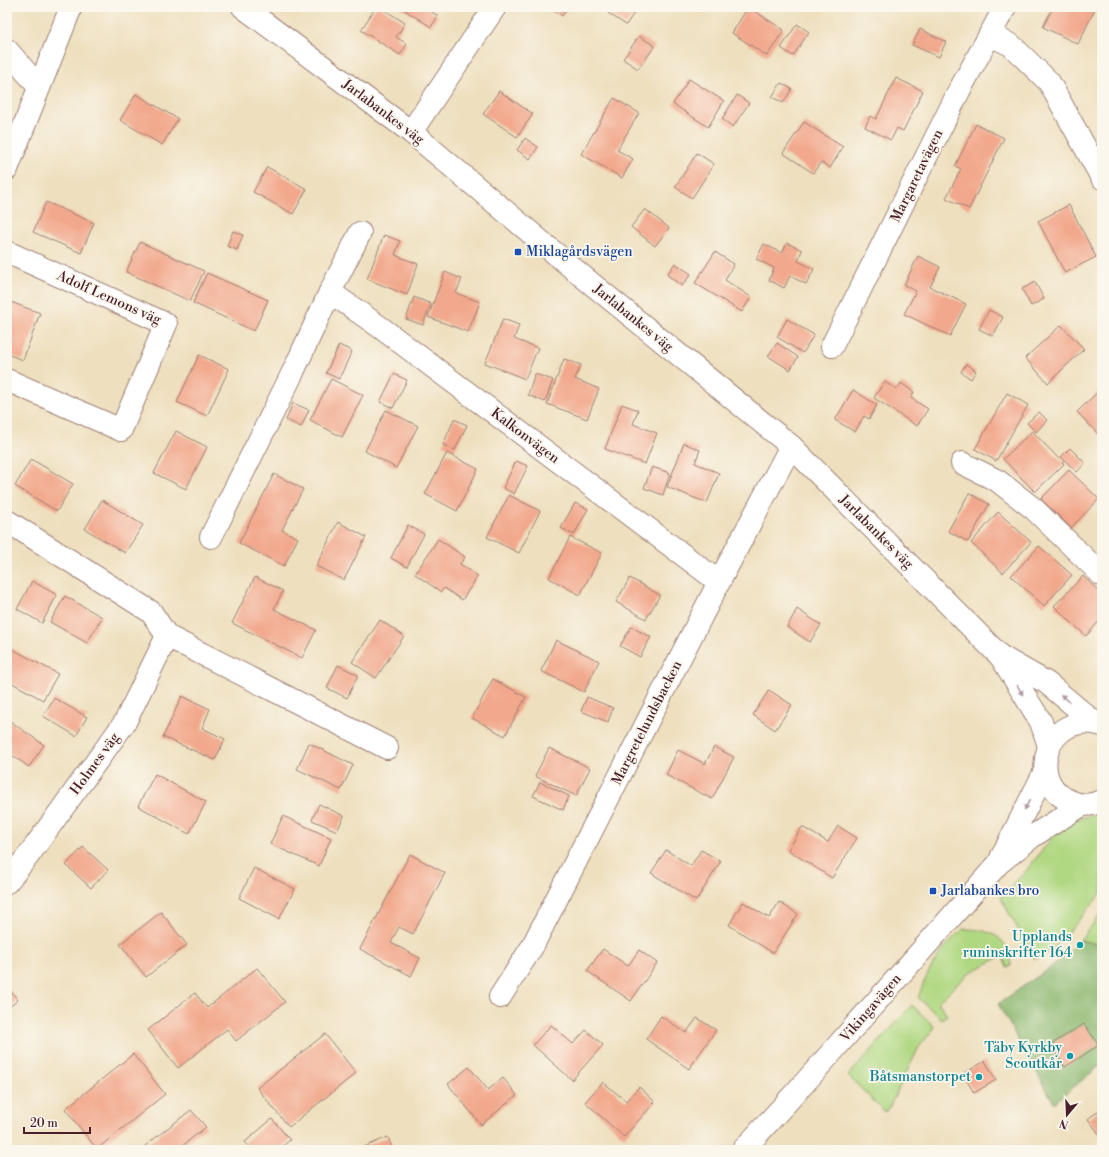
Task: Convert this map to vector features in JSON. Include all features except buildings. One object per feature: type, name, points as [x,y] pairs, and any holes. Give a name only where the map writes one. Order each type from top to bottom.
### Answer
[{"type":"street","points":[[7,170],[11,147],[39,87],[71,7]]},
{"type":"street","name":"Jarlabankes väg","points":[[242,7],[411,132],[576,271],[791,446],[1000,656],[1041,722],[1049,746]]},
{"type":"street","points":[[411,132],[495,7]]},
{"type":"street","name":"Margaretavägen","points":[[832,346],[959,91],[1005,7]]},
{"type":"street","points":[[990,35],[1011,45],[1049,82],[1102,178]]},
{"type":"street","points":[[7,50],[39,87]]},
{"type":"street","points":[[211,537],[293,372],[360,232]]},
{"type":"street","name":"Adolf Lemons väg","points":[[7,252],[166,324],[121,430],[7,380]]},
{"type":"street","name":"Kalkonvägen","points":[[330,292],[380,327],[719,582]]},
{"type":"street","name":"Margretelundsbacken","points":[[500,997],[543,926],[719,582],[791,446]]},
{"type":"street","points":[[962,463],[998,481],[1034,509],[1102,575]]},
{"type":"street","points":[[7,521],[151,612],[167,636],[387,748]]},
{"type":"street","name":"Holmes väg","points":[[7,882],[28,856],[125,722],[167,636]]},
{"type":"street","name":"Jarlabankes väg","points":[[1000,656],[1047,683],[1099,724]]},
{"type":"street","name":"Vikingavägen","points":[[998,864],[1045,770],[1045,761],[1049,746],[1054,738],[1067,727],[1081,722],[1099,724]]},
{"type":"street","name":"Vikingavägen","points":[[1045,770],[1056,791],[1067,800],[1092,803]]},
{"type":"street","name":"Vikingavägen","points":[[742,1150],[808,1079],[998,864],[1033,836],[1092,803]]},
{"type":"green space","points":[[1102,813],[1102,892],[1075,925],[1050,952],[1035,959],[1000,897],[1025,872],[1060,828],[1072,820]]},
{"type":"green space","points":[[1102,913],[1102,945],[1080,940]]},
{"type":"green space","points":[[963,929],[973,929],[996,936],[1002,941],[1006,948],[1011,966],[1007,967],[1002,956],[969,973],[938,1002],[947,1015],[942,1019],[918,998],[930,969],[948,943]]},
{"type":"green space","points":[[1080,940],[1102,945],[1102,1064],[1054,1103],[998,1004],[1058,962]]},
{"type":"green space","points":[[912,1005],[934,1026],[932,1031],[919,1047],[890,1106],[885,1112],[848,1076]]},
{"type":"place","name":"Miklagårdsvägen","points":[[518,252]]},
{"type":"place","name":"Jarlabankes bro","points":[[933,891]]},
{"type":"place","name":"Upplands runinskrifter 164","points":[[1080,945]]},
{"type":"place","name":"Täby Kyrkby Scoutkår","points":[[1070,1056]]},
{"type":"place","name":"Båtsmanstorpet","points":[[979,1077]]}]
